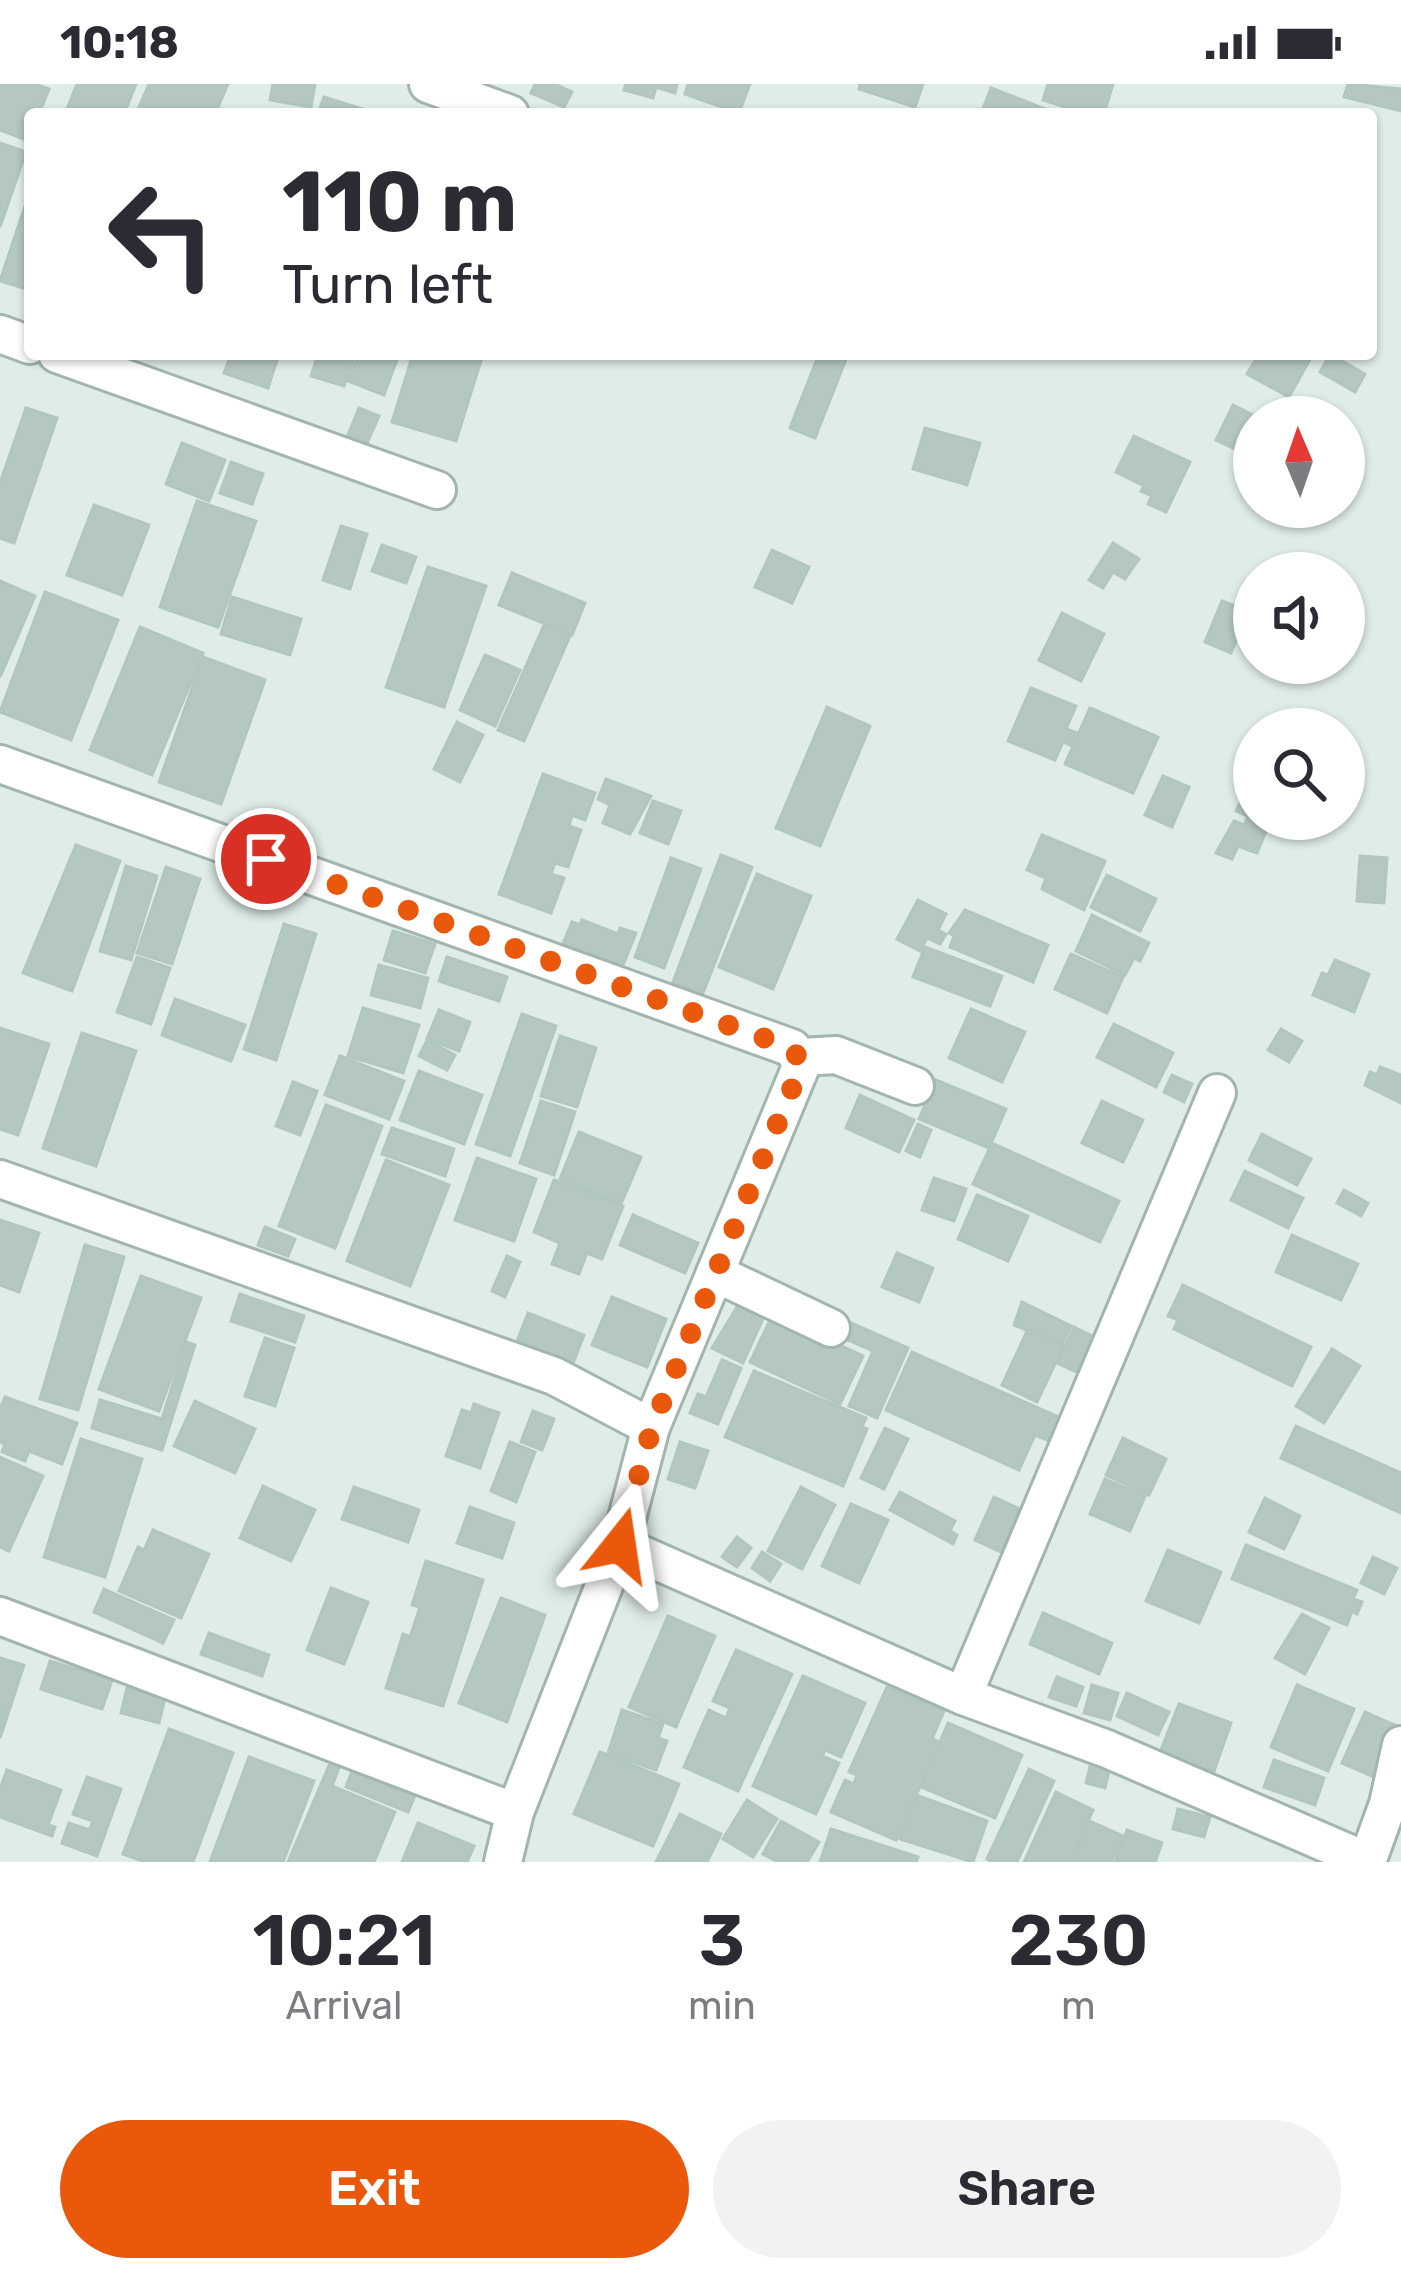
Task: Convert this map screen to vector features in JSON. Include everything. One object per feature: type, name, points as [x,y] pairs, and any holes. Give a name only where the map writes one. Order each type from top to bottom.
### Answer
[{"type":"street","points":[[428,84],[494,108]]},
{"type":"street","points":[[74,360],[437,490]]},
{"type":"street","points":[[0,764],[749,1032],[792,1048],[801,1057],[652,1427],[620,1545],[514,1812],[502,1862]]},
{"type":"street","points":[[801,1057],[836,1055],[915,1086]]},
{"type":"street","points":[[963,1696],[1216,1093]]},
{"type":"street","points":[[0,1179],[554,1376],[652,1427]]},
{"type":"street","points":[[715,1273],[831,1328]]},
{"type":"street","points":[[620,1545],[963,1696],[1107,1749],[1367,1862],[1394,1806],[1401,1744]]},
{"type":"street","points":[[0,1616],[514,1812]]},
{"type":"building","points":[[0,84],[49,89],[41,108],[24,108],[24,139],[0,130]]},
{"type":"building","points":[[77,84],[136,84],[126,108],[67,108]]},
{"type":"building","points":[[149,84],[228,84],[218,108],[139,108]]},
{"type":"building","points":[[273,84],[315,84],[311,107],[270,100]]},
{"type":"building","points":[[535,84],[554,84],[572,92],[564,107],[531,93]]},
{"type":"building","points":[[626,84],[677,84],[675,93],[656,87],[653,98],[624,90]]},
{"type":"building","points":[[688,84],[750,84],[741,108],[725,108],[685,94]]},
{"type":"building","points":[[860,84],[923,84],[915,107],[859,89]]},
{"type":"building","points":[[1048,84],[1113,84],[1106,108],[1068,108],[1043,100]]},
{"type":"building","points":[[1348,84],[1401,89],[1401,111],[1344,97]]},
{"type":"building","points":[[991,88],[1043,108],[983,108]]},
{"type":"building","points":[[324,97],[359,108],[320,108]]},
{"type":"building","points":[[0,143],[24,151],[24,158],[0,227]]},
{"type":"building","points":[[24,209],[24,288],[0,281]]},
{"type":"building","points":[[229,360],[277,360],[268,388],[224,373]]},
{"type":"building","points":[[316,360],[353,360],[344,386],[311,376]]},
{"type":"building","points":[[357,360],[397,360],[384,395],[348,381]]},
{"type":"building","points":[[411,360],[481,360],[456,441],[392,422]]},
{"type":"building","points":[[817,360],[846,360],[815,438],[790,428]]},
{"type":"building","points":[[1255,360],[1310,360],[1287,396],[1247,374]]},
{"type":"building","points":[[1327,360],[1340,360],[1365,374],[1355,392],[1320,372]]},
{"type":"building","points":[[1233,405],[1233,448],[1216,440]]},
{"type":"building","points":[[26,408],[57,418],[14,543],[0,538],[0,483]]},
{"type":"building","points":[[359,408],[379,416],[367,443],[348,435]]},
{"type":"building","points":[[925,428],[980,443],[967,485],[913,469]]},
{"type":"building","points":[[1134,436],[1190,462],[1166,512],[1148,504],[1152,496],[1141,491],[1144,486],[1116,472]]},
{"type":"building","points":[[182,443],[225,460],[209,501],[166,484]]},
{"type":"building","points":[[231,462],[263,474],[252,504],[220,493]]},
{"type":"building","points":[[197,501],[256,521],[218,627],[160,607]]},
{"type":"building","points":[[94,505],[149,525],[122,595],[67,575]]},
{"type":"building","points":[[341,526],[367,534],[350,589],[323,580]]},
{"type":"building","points":[[1113,543],[1139,559],[1125,579],[1113,572],[1103,588],[1089,580]]},
{"type":"building","points":[[382,545],[416,557],[406,583],[372,571]]},
{"type":"building","points":[[772,550],[809,567],[792,603],[755,587]]},
{"type":"building","points":[[428,567],[486,586],[444,707],[386,687]]},
{"type":"building","points":[[512,573],[585,603],[572,635],[499,605]]},
{"type":"building","points":[[0,581],[35,596],[0,677]]},
{"type":"building","points":[[45,592],[118,620],[71,740],[0,712]]},
{"type":"building","points":[[232,597],[301,619],[290,655],[221,634]]},
{"type":"building","points":[[1222,601],[1233,605],[1231,653],[1205,642]]},
{"type":"building","points":[[1062,613],[1104,634],[1081,681],[1039,660]]},
{"type":"building","points":[[544,625],[570,636],[524,741],[498,730]]},
{"type":"building","points":[[140,627],[203,653],[152,775],[90,750]]},
{"type":"building","points":[[485,655],[520,670],[495,726],[460,710]]},
{"type":"building","points":[[203,657],[265,680],[221,804],[159,782]]},
{"type":"building","points":[[1031,688],[1076,706],[1066,729],[1077,733],[1072,746],[1063,742],[1055,760],[1008,741]]},
{"type":"building","points":[[827,707],[870,726],[820,846],[776,828]]},
{"type":"building","points":[[1090,708],[1158,737],[1133,793],[1065,764]]},
{"type":"building","points":[[457,722],[483,735],[460,782],[434,769]]},
{"type":"building","points":[[543,774],[595,793],[585,820],[572,815],[569,826],[581,830],[568,867],[555,863],[551,874],[564,878],[551,913],[499,894]]},
{"type":"building","points":[[1163,776],[1189,787],[1172,827],[1145,815]]},
{"type":"building","points":[[606,779],[651,796],[630,834],[603,823],[610,805],[598,799]]},
{"type":"building","points":[[653,801],[681,811],[668,844],[640,833]]},
{"type":"building","points":[[1233,823],[1233,840],[1262,840],[1257,853],[1238,846],[1232,859],[1216,853]]},
{"type":"building","points":[[1042,835],[1105,861],[1084,910],[1042,889],[1046,878],[1027,870]]},
{"type":"building","points":[[76,845],[120,861],[72,991],[23,973]]},
{"type":"building","points":[[721,855],[752,867],[703,993],[673,982]]},
{"type":"building","points":[[1360,856],[1387,858],[1384,903],[1357,901]]},
{"type":"building","points":[[671,858],[701,869],[664,968],[635,957]]},
{"type":"building","points":[[126,866],[157,876],[131,960],[100,951]]},
{"type":"building","points":[[166,867],[200,879],[172,964],[137,953]]},
{"type":"building","points":[[757,874],[811,896],[773,989],[719,967]]},
{"type":"building","points":[[1107,875],[1156,899],[1140,931],[1091,907]]},
{"type":"building","points":[[918,900],[946,914],[938,930],[946,934],[940,944],[927,938],[920,951],[897,939]]},
{"type":"building","points":[[965,910],[1048,945],[1033,982],[950,947],[954,936],[949,933]]},
{"type":"building","points":[[1092,915],[1149,943],[1125,975],[1076,951]]},
{"type":"building","points":[[582,920],[618,934],[620,928],[636,933],[621,970],[562,946],[572,922],[580,925]]},
{"type":"building","points":[[284,924],[316,934],[276,1060],[244,1049]]},
{"type":"building","points":[[393,931],[435,944],[425,973],[384,960]]},
{"type":"building","points":[[925,947],[1002,976],[990,1006],[913,977]]},
{"type":"building","points":[[1071,954],[1123,977],[1107,1013],[1055,989]]},
{"type":"building","points":[[137,957],[170,968],[151,1024],[117,1012]]},
{"type":"building","points":[[447,957],[507,977],[499,1001],[439,981]]},
{"type":"building","points":[[1335,960],[1369,974],[1354,1012],[1313,995],[1322,973],[1328,975]]},
{"type":"building","points":[[379,965],[428,978],[420,1008],[371,995]]},
{"type":"building","points":[[175,999],[245,1025],[231,1061],[162,1035]]},
{"type":"building","points":[[363,1008],[419,1025],[403,1073],[348,1056]]},
{"type":"building","points":[[971,1009],[1025,1032],[1002,1082],[949,1058]]},
{"type":"building","points":[[439,1010],[470,1022],[459,1051],[427,1039]]},
{"type":"building","points":[[522,1014],[556,1026],[510,1156],[476,1144]]},
{"type":"building","points":[[1114,1024],[1173,1053],[1156,1087],[1097,1057]]},
{"type":"building","points":[[0,1028],[49,1044],[18,1135],[0,1129]]},
{"type":"building","points":[[1281,1029],[1302,1041],[1289,1062],[1268,1050]]},
{"type":"building","points":[[82,1033],[136,1051],[96,1166],[43,1148]]},
{"type":"building","points":[[560,1036],[596,1048],[577,1107],[541,1096]]},
{"type":"building","points":[[427,1040],[455,1055],[447,1070],[419,1056]]},
{"type":"building","points":[[340,1056],[404,1081],[389,1119],[325,1095]]},
{"type":"building","points":[[1380,1067],[1401,1075],[1401,1103],[1365,1085],[1370,1072],[1377,1075]]},
{"type":"building","points":[[419,1071],[482,1095],[464,1144],[400,1120]]},
{"type":"building","points":[[1172,1075],[1192,1084],[1184,1102],[1164,1092]]},
{"type":"building","points":[[936,1080],[1006,1109],[989,1148],[919,1119]]},
{"type":"building","points":[[293,1082],[317,1091],[300,1135],[276,1126]]},
{"type":"building","points":[[860,1095],[914,1120],[899,1152],[846,1128]]},
{"type":"building","points":[[541,1101],[575,1112],[554,1175],[520,1163]]},
{"type":"building","points":[[1102,1101],[1143,1120],[1123,1162],[1082,1143]]},
{"type":"building","points":[[326,1105],[382,1126],[335,1248],[279,1226]]},
{"type":"building","points":[[918,1124],[931,1130],[920,1157],[906,1151]]},
{"type":"building","points":[[392,1128],[454,1149],[445,1176],[382,1154]]},
{"type":"building","points":[[579,1132],[641,1157],[621,1204],[560,1179]]},
{"type":"building","points":[[1262,1134],[1311,1159],[1297,1185],[1249,1160]]},
{"type":"building","points":[[992,1143],[1119,1201],[1100,1242],[973,1184]]},
{"type":"building","points":[[477,1158],[536,1179],[514,1241],[455,1220]]},
{"type":"building","points":[[386,1160],[449,1185],[410,1286],[347,1261]]},
{"type":"building","points":[[1245,1171],[1303,1198],[1288,1228],[1231,1200]]},
{"type":"building","points":[[934,1178],[966,1189],[954,1221],[922,1210]]},
{"type":"building","points":[[554,1180],[623,1206],[602,1259],[587,1253],[579,1274],[552,1264],[560,1243],[534,1232]]},
{"type":"building","points":[[1344,1190],[1368,1203],[1361,1216],[1337,1203]]},
{"type":"building","points":[[977,1195],[1028,1216],[1008,1261],[958,1239]]},
{"type":"building","points":[[633,1215],[698,1243],[685,1273],[620,1245]]},
{"type":"building","points":[[0,1220],[39,1233],[19,1292],[0,1285]]},
{"type":"building","points":[[265,1227],[295,1239],[288,1256],[258,1245]]},
{"type":"building","points":[[1292,1235],[1358,1264],[1341,1300],[1276,1272]]},
{"type":"building","points":[[85,1245],[124,1257],[78,1410],[40,1399]]},
{"type":"building","points":[[897,1253],[933,1268],[919,1302],[882,1287]]},
{"type":"building","points":[[507,1256],[520,1262],[505,1297],[492,1291]]},
{"type":"building","points":[[141,1276],[201,1298],[159,1411],[99,1389]]},
{"type":"building","points":[[1183,1285],[1311,1347],[1292,1386],[1174,1329],[1178,1320],[1168,1316]]},
{"type":"building","points":[[240,1294],[304,1316],[295,1342],[231,1321]]},
{"type":"building","points":[[612,1297],[666,1319],[647,1367],[592,1345]]},
{"type":"building","points":[[740,1302],[765,1314],[743,1363],[712,1348]]},
{"type":"building","points":[[1022,1302],[1071,1326],[1062,1344],[1014,1325]]},
{"type":"building","points":[[528,1313],[584,1335],[572,1366],[516,1344]]},
{"type":"building","points":[[773,1314],[863,1356],[840,1404],[750,1362]]},
{"type":"building","points":[[847,1321],[908,1348],[877,1418],[849,1406],[873,1351],[841,1337]]},
{"type":"building","points":[[1074,1327],[1098,1339],[1081,1374],[1057,1363]]},
{"type":"building","points":[[1028,1329],[1064,1345],[1037,1402],[1002,1385]]},
{"type":"building","points":[[265,1338],[294,1348],[275,1406],[245,1396]]},
{"type":"building","points":[[186,1342],[195,1345],[162,1450],[92,1428],[100,1400],[162,1419]]},
{"type":"building","points":[[1332,1349],[1360,1366],[1324,1423],[1296,1406]]},
{"type":"building","points":[[912,1352],[1063,1419],[1052,1442],[1035,1435],[1019,1470],[886,1410]]},
{"type":"building","points":[[722,1360],[741,1368],[718,1424],[690,1413],[698,1394],[706,1397]]},
{"type":"building","points":[[754,1371],[866,1418],[862,1427],[867,1429],[843,1486],[725,1437]]},
{"type":"building","points":[[5,1397],[77,1423],[62,1464],[29,1451],[25,1461],[2,1452],[0,1409]]},
{"type":"building","points":[[195,1401],[255,1429],[235,1473],[174,1446]]},
{"type":"building","points":[[474,1404],[499,1413],[480,1468],[446,1456],[462,1410],[471,1413]]},
{"type":"building","points":[[533,1411],[554,1419],[542,1450],[521,1442]]},
{"type":"building","points":[[1296,1426],[1401,1473],[1401,1513],[1281,1458]]},
{"type":"building","points":[[885,1428],[908,1439],[884,1489],[861,1478]]},
{"type":"building","points":[[1123,1438],[1166,1459],[1149,1495],[1106,1475]]},
{"type":"building","points":[[81,1439],[142,1459],[105,1577],[44,1557]]},
{"type":"building","points":[[510,1442],[535,1452],[516,1502],[491,1491]]},
{"type":"building","points":[[680,1442],[708,1451],[695,1488],[668,1479]]},
{"type":"building","points":[[0,1457],[43,1476],[9,1551],[0,1547]]},
{"type":"building","points":[[1105,1479],[1145,1496],[1130,1531],[1090,1514]]},
{"type":"building","points":[[263,1486],[315,1510],[291,1561],[240,1538]]},
{"type":"building","points":[[354,1487],[419,1510],[408,1542],[342,1519]]},
{"type":"building","points":[[801,1487],[835,1505],[802,1569],[768,1551]]},
{"type":"building","points":[[900,1492],[955,1521],[950,1531],[957,1535],[953,1544],[890,1510]]},
{"type":"building","points":[[994,1497],[1020,1509],[1001,1552],[975,1540]]},
{"type":"building","points":[[1265,1498],[1300,1516],[1284,1549],[1249,1532]]},
{"type":"building","points":[[851,1504],[888,1520],[859,1583],[822,1566]]},
{"type":"building","points":[[470,1507],[514,1523],[502,1558],[457,1543]]},
{"type":"building","points":[[153,1530],[209,1554],[181,1618],[119,1591],[138,1547],[144,1550]]},
{"type":"building","points":[[737,1537],[751,1548],[737,1567],[722,1557]]},
{"type":"building","points":[[1246,1545],[1357,1590],[1353,1599],[1362,1602],[1357,1614],[1352,1611],[1347,1625],[1232,1579]]},
{"type":"building","points":[[1168,1550],[1221,1572],[1199,1623],[1146,1601]]},
{"type":"building","points":[[762,1552],[781,1564],[770,1581],[752,1568]]},
{"type":"building","points":[[1373,1557],[1397,1568],[1384,1594],[1361,1583]]},
{"type":"building","points":[[426,1561],[483,1580],[443,1706],[386,1688],[403,1634],[410,1637],[420,1607],[412,1605]]},
{"type":"building","points":[[331,1588],[368,1602],[344,1664],[307,1650]]},
{"type":"building","points":[[104,1589],[174,1620],[163,1643],[94,1612]]},
{"type":"building","points":[[501,1598],[545,1615],[507,1722],[459,1703]]},
{"type":"building","points":[[1043,1613],[1112,1643],[1099,1674],[1030,1644]]},
{"type":"building","points":[[1302,1614],[1329,1628],[1305,1674],[1275,1658]]},
{"type":"building","points":[[668,1616],[715,1636],[676,1727],[629,1707]]},
{"type":"building","points":[[209,1633],[269,1655],[262,1676],[201,1654]]},
{"type":"building","points":[[736,1650],[792,1674],[738,1791],[684,1767],[709,1710],[726,1718],[730,1708],[713,1701]]},
{"type":"building","points":[[0,1658],[24,1665],[0,1738]]},
{"type":"building","points":[[50,1661],[112,1680],[102,1709],[41,1689]]},
{"type":"building","points":[[803,1676],[865,1703],[841,1757],[825,1750],[822,1756],[839,1763],[816,1814],[753,1786]]},
{"type":"building","points":[[1057,1677],[1083,1687],[1076,1706],[1049,1697]]},
{"type":"building","points":[[1092,1685],[1118,1693],[1110,1720],[1084,1713]]},
{"type":"building","points":[[1297,1685],[1354,1709],[1328,1771],[1271,1747]]},
{"type":"building","points":[[887,1687],[944,1711],[932,1739],[940,1742],[896,1840],[831,1812],[845,1780],[854,1784],[857,1775],[849,1772]]},
{"type":"building","points":[[127,1688],[165,1698],[159,1723],[121,1713]]},
{"type":"building","points":[[1127,1693],[1169,1712],[1158,1735],[1117,1716]]},
{"type":"building","points":[[1179,1704],[1231,1723],[1213,1774],[1159,1755]]},
{"type":"building","points":[[622,1710],[663,1724],[658,1738],[667,1741],[656,1770],[608,1753]]},
{"type":"building","points":[[1365,1712],[1397,1726],[1374,1777],[1342,1763]]},
{"type":"building","points":[[948,1723],[1022,1755],[995,1818],[921,1787]]},
{"type":"building","points":[[169,1729],[233,1753],[193,1862],[145,1862],[123,1854]]},
{"type":"building","points":[[600,1752],[679,1784],[653,1846],[574,1814]]},
{"type":"building","points":[[249,1757],[314,1781],[283,1862],[210,1862]]},
{"type":"building","points":[[1274,1760],[1324,1778],[1315,1805],[1264,1787]]},
{"type":"building","points":[[331,1761],[340,1765],[332,1786],[395,1812],[374,1862],[288,1862]]},
{"type":"building","points":[[1091,1762],[1110,1767],[1105,1788],[1086,1783]]},
{"type":"building","points":[[355,1763],[418,1788],[408,1812],[346,1787]]},
{"type":"building","points":[[1029,1769],[1054,1781],[1017,1862],[993,1862],[987,1859]]},
{"type":"building","points":[[7,1770],[61,1790],[48,1825],[55,1827],[52,1836],[0,1817],[0,1789]]},
{"type":"building","points":[[87,1777],[121,1789],[97,1856],[62,1843],[69,1823],[89,1830],[93,1821],[73,1814]]},
{"type":"building","points":[[1056,1792],[1093,1810],[1069,1862],[1024,1862]]},
{"type":"building","points":[[916,1795],[987,1821],[973,1862],[900,1839]]},
{"type":"building","points":[[747,1800],[777,1819],[753,1857],[723,1839]]},
{"type":"building","points":[[1178,1809],[1210,1817],[1204,1837],[1173,1829]]},
{"type":"building","points":[[680,1814],[721,1834],[707,1862],[656,1862]]},
{"type":"building","points":[[781,1821],[819,1842],[807,1862],[778,1862],[763,1854]]},
{"type":"building","points":[[1090,1821],[1123,1836],[1111,1862],[1072,1862]]},
{"type":"building","points":[[418,1823],[474,1846],[467,1862],[402,1862]]},
{"type":"building","points":[[831,1829],[918,1857],[916,1862],[820,1862]]},
{"type":"building","points":[[1127,1830],[1162,1843],[1155,1862],[1115,1862]]},
{"type":"route","points":[[266,859],[792,1048],[801,1057],[652,1427],[620,1545]]}]
